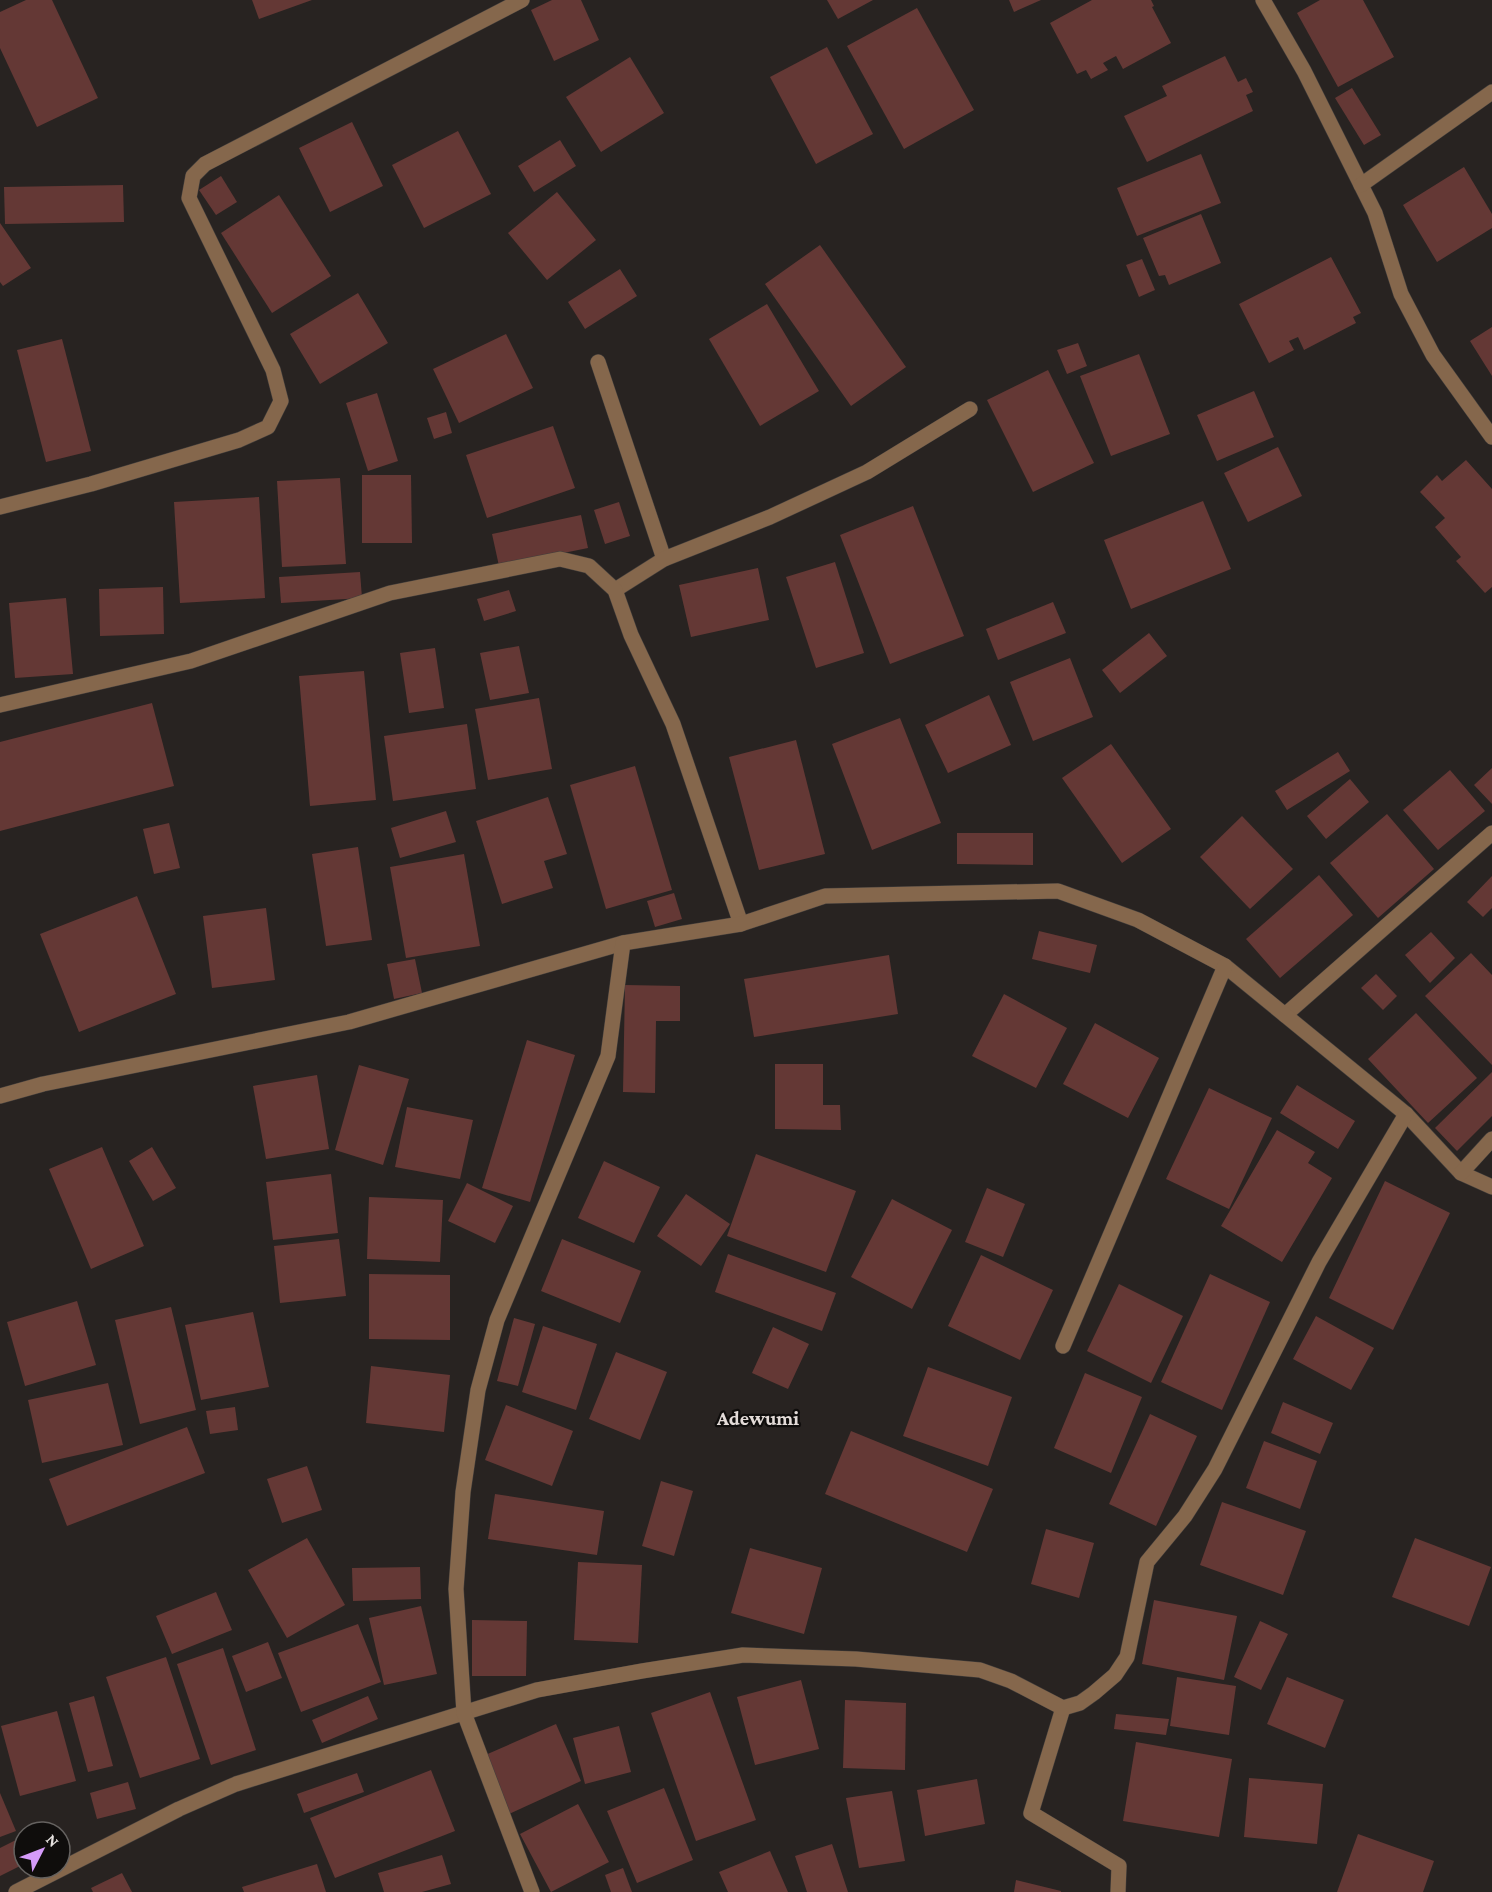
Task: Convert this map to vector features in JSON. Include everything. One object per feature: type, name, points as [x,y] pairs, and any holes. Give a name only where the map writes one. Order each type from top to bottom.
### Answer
[{"type":"street","points":[[0,507],[91,484],[239,440],[268,427],[281,401],[273,369],[189,198],[193,176],[205,164],[522,0]]},
{"type":"street","points":[[1263,0],[1304,71],[1375,213],[1401,294],[1433,356],[1492,437]]},
{"type":"street","points":[[1361,185],[1492,92]]},
{"type":"street","points":[[598,362],[664,559]]},
{"type":"street","points":[[615,590],[664,559],[770,517],[867,472],[970,409]]},
{"type":"street","points":[[0,705],[43,698],[191,661],[390,593],[560,559],[589,566],[615,590],[631,635],[674,724],[741,924]]},
{"type":"street","points":[[1285,1015],[1492,833]]},
{"type":"street","points":[[0,1096],[43,1084],[349,1022],[623,943],[741,924],[825,896],[1058,891],[1138,920],[1225,966],[1407,1114],[1461,1173],[1492,1186]]},
{"type":"street","points":[[532,1892],[464,1713],[456,1589],[464,1492],[478,1390],[497,1320],[608,1056],[623,943]]},
{"type":"street","points":[[1063,1346],[1225,966]]},
{"type":"street","points":[[16,1892],[179,1809],[236,1784],[537,1689],[743,1655],[856,1659],[980,1670],[1011,1681],[1063,1708],[1080,1703],[1115,1676],[1127,1657],[1147,1562],[1185,1516],[1215,1469],[1318,1262],[1407,1114]]},
{"type":"street","points":[[1461,1173],[1492,1139]]},
{"type":"street","points":[[1063,1708],[1031,1813],[1119,1866],[1118,1892]]},
{"type":"building","points":[[26,0],[52,0],[98,98],[37,127],[0,48],[0,12]]},
{"type":"building","points":[[252,0],[312,0],[259,19]]},
{"type":"building","points":[[552,0],[581,0],[599,40],[554,61],[531,10]]},
{"type":"building","points":[[827,0],[873,0],[838,19]]},
{"type":"building","points":[[1009,0],[1041,0],[1014,12]]},
{"type":"building","points":[[1092,0],[1151,0],[1154,6],[1152,7],[1171,43],[1123,69],[1116,56],[1103,63],[1108,70],[1091,79],[1086,70],[1077,74],[1050,23]]},
{"type":"building","points":[[1320,0],[1363,0],[1394,57],[1338,87],[1297,13]]},
{"type":"building","points":[[917,8],[974,110],[904,149],[847,46]]},
{"type":"building","points":[[827,47],[873,134],[816,164],[770,77]]},
{"type":"building","points":[[1225,56],[1238,82],[1246,78],[1253,92],[1246,95],[1253,111],[1147,162],[1124,116],[1167,96],[1162,86]]},
{"type":"building","points":[[630,57],[664,113],[601,152],[566,97]]},
{"type":"building","points":[[1352,88],[1381,135],[1364,145],[1335,98]]},
{"type":"building","points":[[352,122],[383,186],[330,212],[299,148]]},
{"type":"building","points":[[458,131],[491,194],[424,228],[392,165]]},
{"type":"building","points":[[560,140],[576,166],[534,192],[518,166]]},
{"type":"building","points":[[1201,154],[1221,203],[1137,236],[1117,188]]},
{"type":"building","points":[[1464,167],[1492,214],[1492,228],[1437,262],[1403,205]]},
{"type":"building","points":[[221,176],[237,202],[216,215],[199,190]]},
{"type":"building","points":[[123,185],[124,222],[5,224],[4,187]]},
{"type":"building","points":[[557,192],[596,240],[547,280],[508,233]]},
{"type":"building","points":[[279,195],[331,276],[272,313],[221,233]]},
{"type":"building","points":[[1201,214],[1221,263],[1169,285],[1165,275],[1159,276],[1143,238]]},
{"type":"building","points":[[0,223],[31,268],[3,286],[0,282]]},
{"type":"building","points":[[820,245],[906,367],[851,406],[765,284]]},
{"type":"building","points":[[1331,257],[1361,313],[1353,317],[1356,323],[1304,350],[1298,337],[1289,341],[1294,350],[1269,363],[1239,304]]},
{"type":"building","points":[[1142,259],[1155,290],[1139,297],[1126,265]]},
{"type":"building","points":[[620,269],[637,296],[585,329],[568,302]]},
{"type":"building","points":[[358,293],[388,343],[320,384],[290,334]]},
{"type":"building","points":[[767,304],[819,391],[760,426],[709,339]]},
{"type":"building","points":[[1492,327],[1492,376],[1470,341]]},
{"type":"building","points":[[506,334],[533,388],[459,423],[433,369]]},
{"type":"building","points":[[62,339],[91,451],[46,462],[17,350]]},
{"type":"building","points":[[1078,343],[1087,366],[1067,374],[1057,350]]},
{"type":"building","points":[[1139,354],[1170,434],[1111,456],[1080,376]]},
{"type":"building","points":[[1048,370],[1094,463],[1033,492],[987,400]]},
{"type":"building","points":[[1254,391],[1274,437],[1217,461],[1197,415]]},
{"type":"building","points":[[377,393],[398,461],[368,471],[346,403]]},
{"type":"building","points":[[446,412],[452,433],[434,439],[427,418]]},
{"type":"building","points":[[553,426],[575,488],[487,518],[466,455]]},
{"type":"building","points":[[1278,447],[1302,496],[1248,522],[1224,473]]},
{"type":"building","points":[[1466,460],[1492,489],[1492,587],[1485,593],[1456,561],[1461,557],[1435,527],[1445,518],[1420,492],[1437,475],[1442,481]]},
{"type":"building","points":[[362,475],[411,475],[412,543],[362,543]]},
{"type":"building","points":[[340,478],[346,564],[282,567],[277,481]]},
{"type":"building","points":[[259,497],[265,598],[180,603],[174,502]]},
{"type":"building","points":[[1203,501],[1231,569],[1131,609],[1104,540]]},
{"type":"building","points":[[619,502],[630,536],[605,544],[594,510]]},
{"type":"building","points":[[913,506],[964,636],[890,664],[840,535]]},
{"type":"building","points":[[581,515],[588,548],[499,566],[492,534]]},
{"type":"building","points":[[835,562],[864,653],[816,668],[786,577]]},
{"type":"building","points":[[758,568],[769,620],[691,637],[679,585]]},
{"type":"building","points":[[360,572],[362,598],[281,603],[279,577]]},
{"type":"building","points":[[163,587],[164,634],[100,636],[99,589]]},
{"type":"building","points":[[509,590],[516,611],[484,621],[477,599]]},
{"type":"building","points":[[66,598],[73,674],[15,678],[9,603]]},
{"type":"building","points":[[1053,602],[1066,633],[998,660],[986,629]]},
{"type":"building","points":[[1149,633],[1167,656],[1120,693],[1102,670]]},
{"type":"building","points":[[519,646],[529,693],[490,700],[480,653]]},
{"type":"building","points":[[435,648],[444,708],[409,713],[400,653]]},
{"type":"building","points":[[1070,658],[1093,717],[1033,741],[1010,682]]},
{"type":"building","points":[[364,671],[376,800],[310,806],[299,676]]},
{"type":"building","points":[[989,695],[1011,745],[948,773],[925,725]]},
{"type":"building","points":[[539,698],[552,769],[488,780],[475,709]]},
{"type":"building","points":[[152,703],[174,786],[0,831],[0,742]]},
{"type":"building","points":[[900,718],[941,823],[872,850],[832,744]]},
{"type":"building","points":[[467,724],[476,789],[393,801],[384,736]]},
{"type":"building","points":[[796,740],[825,854],[759,870],[729,757]]},
{"type":"building","points":[[1111,744],[1171,829],[1122,863],[1062,778]]},
{"type":"building","points":[[1338,752],[1350,771],[1287,810],[1275,791]]},
{"type":"building","points":[[635,766],[672,890],[606,909],[570,785]]},
{"type":"building","points":[[1492,768],[1492,804],[1474,785]]},
{"type":"building","points":[[1450,770],[1485,811],[1438,850],[1403,810]]},
{"type":"building","points":[[1350,779],[1369,802],[1326,839],[1307,816]]},
{"type":"building","points":[[548,797],[567,854],[544,861],[553,888],[502,904],[476,821]]},
{"type":"building","points":[[446,811],[456,842],[400,858],[391,828]]},
{"type":"building","points":[[1387,814],[1434,869],[1378,918],[1330,863]]},
{"type":"building","points":[[1242,816],[1293,869],[1250,909],[1200,857]]},
{"type":"building","points":[[169,823],[180,868],[154,874],[143,829]]},
{"type":"building","points":[[957,833],[1033,833],[1033,865],[957,864]]},
{"type":"building","points":[[358,847],[372,940],[326,946],[312,854]]},
{"type":"building","points":[[464,854],[480,946],[406,958],[390,867]]},
{"type":"building","points":[[1319,875],[1353,915],[1280,978],[1246,939]]},
{"type":"building","points":[[1492,876],[1492,908],[1483,917],[1467,902]]},
{"type":"building","points":[[674,893],[682,919],[655,927],[647,901]]},
{"type":"building","points":[[137,896],[176,994],[79,1032],[40,934]]},
{"type":"building","points":[[266,908],[275,980],[212,988],[203,916]]},
{"type":"building","points":[[1039,931],[1097,945],[1090,973],[1032,959]]},
{"type":"building","points":[[1431,932],[1455,958],[1430,983],[1405,955]]},
{"type":"building","points":[[1471,953],[1492,975],[1492,1065],[1425,996]]},
{"type":"building","points":[[889,955],[898,1014],[754,1037],[744,979]]},
{"type":"building","points":[[415,959],[422,993],[394,999],[387,964]]},
{"type":"building","points":[[1376,974],[1397,996],[1383,1010],[1361,988]]},
{"type":"building","points":[[625,985],[680,986],[680,1021],[656,1021],[655,1093],[623,1092]]},
{"type":"building","points":[[1004,994],[1067,1028],[1036,1088],[972,1056]]},
{"type":"building","points":[[1416,1013],[1477,1078],[1428,1123],[1368,1059]]},
{"type":"building","points":[[1095,1023],[1159,1058],[1128,1118],[1063,1084]]},
{"type":"building","points":[[527,1040],[575,1055],[530,1202],[482,1188]]},
{"type":"building","points":[[775,1064],[823,1064],[823,1105],[840,1105],[841,1130],[775,1129]]},
{"type":"building","points":[[359,1065],[409,1079],[383,1165],[335,1150]]},
{"type":"building","points":[[1492,1072],[1492,1116],[1457,1151],[1435,1128]]},
{"type":"building","points":[[317,1075],[329,1149],[266,1159],[253,1086]]},
{"type":"building","points":[[1297,1085],[1355,1121],[1338,1149],[1280,1113]]},
{"type":"building","points":[[1209,1088],[1272,1118],[1229,1209],[1166,1179]]},
{"type":"building","points":[[407,1107],[473,1120],[460,1179],[395,1167]]},
{"type":"building","points":[[1277,1130],[1315,1152],[1308,1163],[1332,1178],[1282,1262],[1221,1226]]},
{"type":"building","points":[[102,1147],[144,1246],[91,1269],[49,1169]]},
{"type":"building","points":[[152,1147],[176,1188],[153,1201],[129,1161]]},
{"type":"building","points":[[756,1154],[856,1191],[826,1272],[727,1236]]},
{"type":"building","points":[[604,1161],[660,1187],[634,1243],[578,1218]]},
{"type":"building","points":[[331,1174],[338,1233],[273,1240],[266,1182]]},
{"type":"building","points":[[1385,1181],[1450,1213],[1393,1330],[1329,1298]]},
{"type":"building","points":[[467,1183],[513,1206],[495,1243],[448,1221]]},
{"type":"building","points":[[987,1188],[1025,1204],[1003,1257],[965,1242]]},
{"type":"building","points":[[686,1194],[730,1224],[701,1266],[657,1236]]},
{"type":"building","points":[[369,1197],[443,1200],[440,1262],[367,1259]]},
{"type":"building","points":[[892,1199],[952,1230],[912,1309],[851,1277]]},
{"type":"building","points":[[339,1239],[346,1296],[280,1303],[274,1246]]},
{"type":"building","points":[[562,1239],[641,1271],[620,1323],[541,1291]]},
{"type":"building","points":[[728,1254],[836,1293],[822,1331],[715,1292]]},
{"type":"building","points":[[981,1255],[1053,1290],[1020,1360],[948,1326]]},
{"type":"building","points":[[369,1274],[450,1275],[450,1340],[369,1339]]},
{"type":"building","points":[[1210,1274],[1270,1302],[1222,1410],[1161,1382]]},
{"type":"building","points":[[1119,1284],[1183,1316],[1151,1383],[1087,1351]]},
{"type":"building","points":[[77,1301],[96,1365],[25,1386],[7,1322]]},
{"type":"building","points":[[171,1307],[196,1410],[140,1424],[115,1320]]},
{"type":"building","points":[[253,1312],[269,1387],[201,1400],[185,1325]]},
{"type":"building","points":[[1316,1316],[1374,1348],[1351,1390],[1293,1359]]},
{"type":"building","points":[[514,1318],[535,1324],[518,1386],[497,1381]]},
{"type":"building","points":[[543,1326],[597,1344],[576,1410],[522,1392]]},
{"type":"building","points":[[773,1327],[809,1344],[788,1389],[752,1373]]},
{"type":"building","points":[[616,1352],[667,1372],[640,1440],[589,1419]]},
{"type":"building","points":[[371,1366],[450,1375],[444,1432],[366,1423]]},
{"type":"building","points":[[928,1367],[1012,1397],[988,1466],[903,1436]]},
{"type":"building","points":[[1085,1373],[1142,1397],[1111,1473],[1054,1448]]},
{"type":"building","points":[[108,1383],[123,1445],[42,1463],[28,1400]]},
{"type":"building","points":[[1283,1402],[1333,1423],[1320,1454],[1271,1433]]},
{"type":"building","points":[[506,1405],[573,1431],[552,1486],[485,1460]]},
{"type":"building","points":[[235,1407],[238,1430],[210,1434],[206,1411]]},
{"type":"building","points":[[1150,1414],[1197,1436],[1156,1526],[1109,1504]]},
{"type":"building","points":[[187,1427],[205,1473],[67,1526],[49,1479]]},
{"type":"building","points":[[851,1431],[993,1489],[967,1552],[825,1494]]},
{"type":"building","points":[[1264,1441],[1317,1461],[1300,1509],[1246,1488]]},
{"type":"building","points":[[307,1466],[322,1510],[282,1523],[267,1479]]},
{"type":"building","points":[[661,1481],[693,1491],[674,1556],[642,1546]]},
{"type":"building","points":[[495,1494],[604,1511],[597,1555],[488,1539]]},
{"type":"building","points":[[1222,1502],[1306,1531],[1283,1595],[1200,1565]]},
{"type":"building","points":[[1046,1529],[1094,1543],[1079,1598],[1031,1584]]},
{"type":"building","points":[[307,1538],[345,1605],[287,1638],[248,1570]]},
{"type":"building","points":[[1415,1538],[1491,1567],[1469,1626],[1392,1597]]},
{"type":"building","points":[[750,1548],[822,1568],[804,1634],[731,1613]]},
{"type":"building","points":[[578,1562],[642,1565],[638,1643],[574,1640]]},
{"type":"building","points":[[420,1567],[421,1599],[353,1601],[352,1568]]},
{"type":"building","points":[[216,1592],[232,1630],[172,1654],[156,1616]]},
{"type":"building","points":[[1154,1600],[1237,1616],[1224,1680],[1142,1664]]},
{"type":"building","points":[[421,1606],[437,1674],[384,1685],[369,1618]]},
{"type":"building","points":[[472,1620],[527,1621],[526,1676],[472,1676]]},
{"type":"building","points":[[1260,1621],[1288,1634],[1261,1690],[1234,1677]]},
{"type":"building","points":[[358,1624],[381,1682],[301,1712],[278,1653]]},
{"type":"building","points":[[268,1642],[282,1678],[246,1692],[232,1656]]},
{"type":"building","points":[[223,1648],[256,1750],[211,1765],[177,1664]]},
{"type":"building","points":[[166,1657],[200,1759],[140,1778],[106,1677]]},
{"type":"building","points":[[1177,1677],[1236,1686],[1229,1735],[1170,1726]]},
{"type":"building","points":[[1287,1677],[1344,1700],[1325,1748],[1267,1724]]},
{"type":"building","points":[[801,1680],[819,1749],[755,1765],[737,1697]]},
{"type":"building","points":[[710,1692],[756,1820],[696,1841],[651,1713]]},
{"type":"building","points":[[94,1696],[113,1766],[88,1772],[69,1703]]},
{"type":"building","points":[[368,1696],[378,1719],[322,1743],[312,1720]]},
{"type":"building","points":[[845,1700],[906,1703],[905,1770],[843,1768]]},
{"type":"building","points":[[57,1711],[76,1781],[20,1796],[1,1726]]},
{"type":"building","points":[[1116,1714],[1169,1719],[1166,1735],[1114,1729]]},
{"type":"building","points":[[556,1724],[581,1781],[509,1814],[483,1756]]},
{"type":"building","points":[[619,1726],[631,1772],[585,1784],[573,1738]]},
{"type":"building","points":[[1136,1742],[1232,1759],[1219,1837],[1123,1821]]},
{"type":"building","points":[[431,1770],[455,1831],[335,1878],[310,1818]]},
{"type":"building","points":[[357,1773],[364,1792],[304,1813],[297,1794]]},
{"type":"building","points":[[1249,1778],[1323,1784],[1317,1844],[1244,1837]]},
{"type":"building","points":[[977,1779],[985,1824],[925,1836],[917,1790]]},
{"type":"building","points":[[128,1782],[136,1809],[97,1819],[90,1793]]},
{"type":"building","points":[[664,1788],[693,1860],[637,1883],[607,1811]]},
{"type":"building","points":[[892,1791],[905,1861],[859,1868],[846,1798]]},
{"type":"building","points":[[0,1793],[12,1822],[12,1832],[0,1837]]},
{"type":"building","points":[[578,1804],[609,1862],[551,1892],[520,1834]]},
{"type":"building","points":[[1358,1834],[1434,1861],[1423,1892],[1337,1892]]},
{"type":"building","points":[[12,1842],[12,1870],[0,1876],[0,1848]]},
{"type":"building","points":[[832,1844],[848,1892],[807,1892],[795,1856]]},
{"type":"building","points":[[770,1851],[788,1892],[728,1892],[719,1872]]},
{"type":"building","points":[[442,1855],[451,1884],[422,1892],[384,1892],[378,1873]]},
{"type":"building","points":[[317,1864],[326,1892],[244,1892],[242,1887]]},
{"type":"building","points":[[623,1868],[632,1892],[611,1892],[605,1875]]},
{"type":"building","points":[[122,1873],[132,1892],[93,1892],[91,1888]]},
{"type":"building","points":[[1016,1880],[1061,1891],[1061,1892],[1014,1892]]},
{"type":"district","name":"Adewumi","points":[[758,1418]]}]
